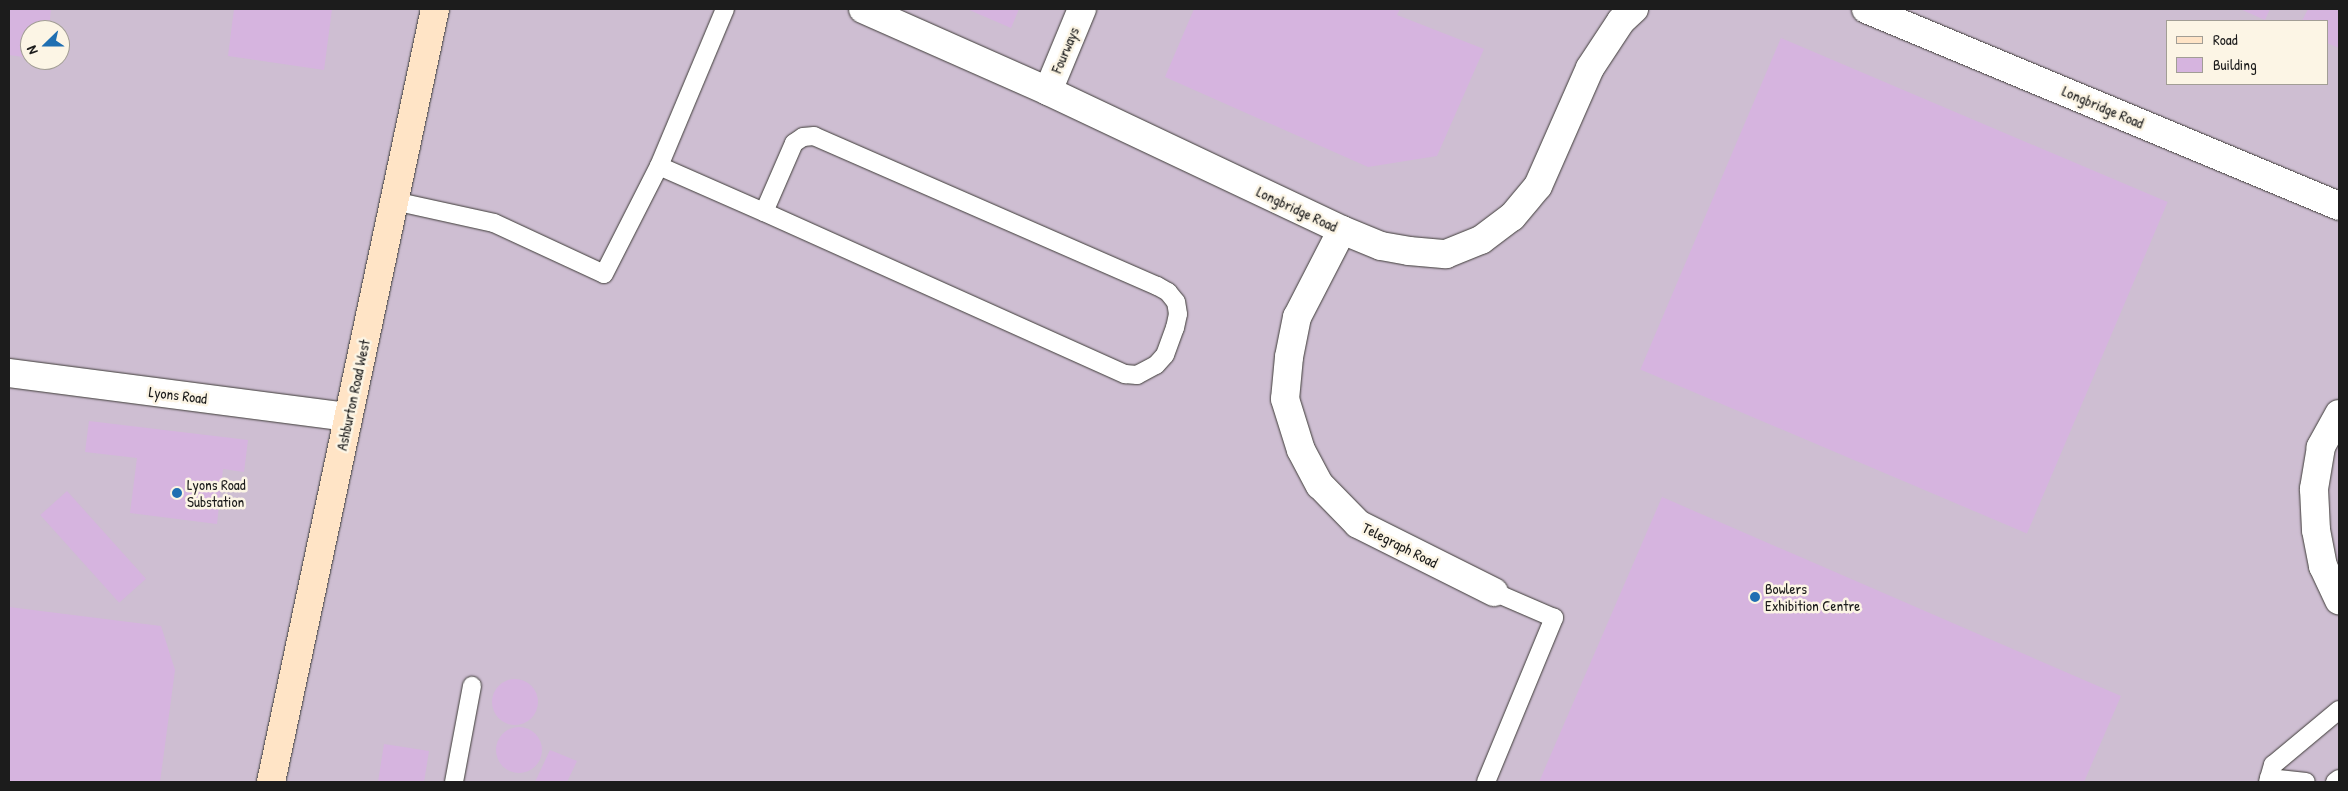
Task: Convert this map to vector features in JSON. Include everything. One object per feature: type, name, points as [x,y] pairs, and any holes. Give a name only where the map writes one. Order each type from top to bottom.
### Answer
[{"type":"main road","name":"Ashburton Road West","points":[[271,782],[434,9]]},
{"type":"street","name":"Longbridge Road","points":[[863,9],[1048,91],[1342,230],[1381,246],[1409,251],[1446,254],[1481,240],[1512,217],[1538,186],[1590,68],[1620,21],[1634,9]]},
{"type":"street","name":"Fourways","points":[[1048,91],[1082,9]]},
{"type":"street","name":"Longbridge Road","points":[[1866,9],[2339,206]]},
{"type":"street","name":"Telegraph Road","points":[[1342,230],[1297,317],[1289,357],[1286,399],[1301,450],[1320,485],[1358,524],[1494,592]]},
{"type":"street","name":"Lyons Road","points":[[9,373],[348,417]]},
{"type":"street","points":[[2339,414],[2321,447],[2314,489],[2316,530],[2323,566],[2339,600]]},
{"type":"lane","points":[[394,201],[494,223],[604,274],[659,166],[725,9]]},
{"type":"lane","points":[[659,166],[1125,374],[1136,375],[1156,365],[1164,355],[1175,328],[1178,314],[1176,302],[1168,292],[1157,286],[814,136],[803,138],[794,143],[764,212]]},
{"type":"lane","points":[[1486,782],[1554,618],[1494,592]]},
{"type":"lane","points":[[454,782],[472,686]]},
{"type":"lane","points":[[2306,782],[2268,780],[2273,765],[2339,710]]},
{"type":"lane","points":[[2335,782],[2339,778]]},
{"type":"shaded area","points":[[9,9],[2339,9],[2339,782],[9,782]]},
{"type":"building","points":[[9,9],[51,9],[50,20],[20,20],[20,57],[9,55]]},
{"type":"building","points":[[234,9],[332,9],[324,70],[228,56]]},
{"type":"building","points":[[967,9],[1019,9],[1011,28]]},
{"type":"building","points":[[1194,9],[1400,9],[1397,15],[1484,49],[1437,156],[1368,167],[1165,77]]},
{"type":"building","points":[[2240,9],[2270,9],[2265,20]]},
{"type":"building","points":[[2308,9],[2339,9],[2339,48],[2328,43],[2328,20],[2302,20]]},
{"type":"building","points":[[1781,38],[2168,202],[2027,533],[1640,369]]},
{"type":"building","name":"Lyons Road Substation","points":[[89,421],[248,440],[244,472],[223,469],[217,524],[130,513],[137,458],[85,452]]},
{"type":"building","points":[[67,491],[146,579],[119,603],[40,515]]},
{"type":"building","name":"Bowlers Exhibition Centre","points":[[1662,497],[2121,696],[2084,782],[1539,782]]},
{"type":"building","points":[[9,607],[161,626],[175,670],[160,782],[9,782]]},
{"type":"building","points":[[520,679],[524,680],[534,689],[537,693],[537,711],[528,721],[520,725],[510,725],[502,721],[493,711],[492,697],[496,689],[506,680]]},
{"type":"building","points":[[514,727],[524,727],[538,737],[542,750],[538,763],[532,769],[524,773],[514,773],[500,763],[496,755],[496,745],[506,731]]},
{"type":"building","points":[[384,744],[429,751],[424,782],[378,782]]},
{"type":"building","points":[[550,750],[577,761],[567,782],[535,782]]},
{"type":"place","name":"Lyons Road Substation","points":[[177,493]]},
{"type":"place","name":"Bowlers Exhibition Centre","points":[[1755,597]]}]
